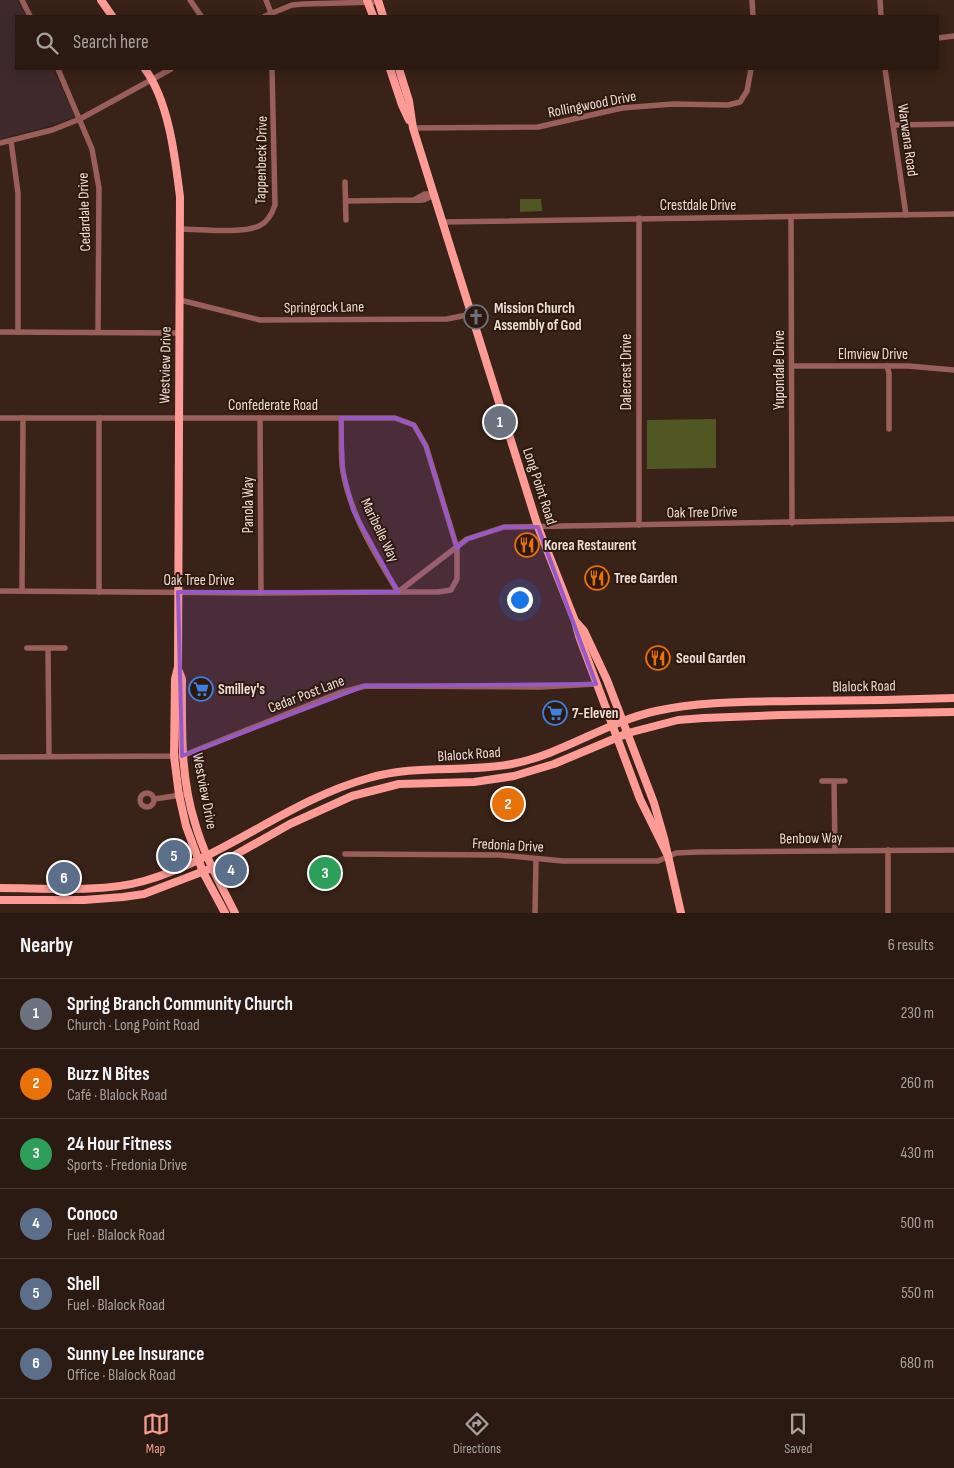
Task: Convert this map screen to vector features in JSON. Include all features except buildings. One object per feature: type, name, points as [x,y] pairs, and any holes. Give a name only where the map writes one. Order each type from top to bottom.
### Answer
[{"type":"main road","points":[[102,0],[111,15]]},
{"type":"main road","points":[[368,1],[373,15]]},
{"type":"main road","points":[[378,1],[383,15]]},
{"type":"main road","name":"Westview Drive","points":[[145,70],[152,80],[166,116],[175,154],[180,197],[178,667],[182,679],[178,756],[179,795],[186,826],[203,872],[225,913]]},
{"type":"main road","name":"Long Point Road","points":[[390,70],[402,106],[413,128],[538,527],[575,621],[578,636],[640,799],[668,856]]},
{"type":"main road","name":"Long Point Road","points":[[399,70],[409,101],[413,128]]},
{"type":"main road","name":"Long Point Road","points":[[575,621],[584,631],[624,722],[654,803],[680,913]]},
{"type":"main road","name":"Blalock Road","points":[[0,888],[84,888],[122,885],[148,880],[199,860],[320,795],[348,784],[398,772],[495,767],[529,760],[548,754],[612,726],[655,711],[713,704],[954,698]]},
{"type":"main road","points":[[932,699],[932,713]]},
{"type":"main road","points":[[848,701],[852,714]]},
{"type":"main road","points":[[780,702],[780,715]]},
{"type":"main road","points":[[713,704],[714,717]]},
{"type":"main road","name":"Blalock Road","points":[[0,900],[84,900],[144,894],[212,868],[290,824],[352,796],[399,784],[474,782],[534,772],[628,733],[678,720],[780,715],[954,712]]},
{"type":"main road","name":"Westview Drive","points":[[178,756],[194,822],[212,868],[235,913]]},
{"type":"main road","points":[[529,760],[534,772]]},
{"type":"main road","points":[[448,769],[448,782]]},
{"type":"main road","points":[[348,784],[352,796]]},
{"type":"main road","points":[[287,813],[290,824]]},
{"type":"main road","points":[[122,885],[123,897]]},
{"type":"street","points":[[22,0],[30,15]]},
{"type":"street","points":[[190,0],[200,15]]},
{"type":"street","points":[[266,0],[271,13]]},
{"type":"street","points":[[752,0],[753,15]]},
{"type":"street","points":[[880,0],[881,15]]},
{"type":"street","points":[[267,15],[292,5],[378,1]]},
{"type":"street","points":[[939,38],[954,36]]},
{"type":"street","name":"Cedardale Drive","points":[[58,70],[92,149],[99,188],[98,332]]},
{"type":"street","points":[[0,143],[52,130],[80,119],[169,70]]},
{"type":"street","name":"Tappenbeck Drive","points":[[180,229],[247,230],[261,226],[271,217],[275,205],[272,70]]},
{"type":"street","name":"Rollingwood Drive","points":[[413,128],[538,127],[622,108],[740,102],[747,91],[751,70]]},
{"type":"street","name":"Warwana Road","points":[[885,70],[906,214]]},
{"type":"street","points":[[894,125],[954,124]]},
{"type":"street","points":[[11,141],[18,194],[18,332]]},
{"type":"street","points":[[345,182],[346,220]]},
{"type":"street","points":[[346,201],[420,201],[428,199],[434,194]]},
{"type":"street","name":"Crestdale Drive","points":[[443,222],[954,214]]},
{"type":"street","name":"Yupondale Drive","points":[[791,217],[792,523]]},
{"type":"street","name":"Dalecrest Drive","points":[[639,218],[639,525]]},
{"type":"street","name":"Springrock Lane","points":[[180,300],[260,320],[447,319],[472,314]]},
{"type":"street","points":[[0,332],[179,333]]},
{"type":"street","name":"Elmview Drive","points":[[792,366],[887,366],[954,370]]},
{"type":"street","points":[[887,366],[889,373],[889,429]]},
{"type":"street","name":"Confederate Road","points":[[0,418],[395,418],[414,425],[426,446],[456,548]]},
{"type":"street","points":[[22,418],[22,591]]},
{"type":"street","points":[[98,592],[99,418]]},
{"type":"street","name":"Panola Way","points":[[260,418],[261,593]]},
{"type":"street","name":"Maribelle Way","points":[[341,418],[343,471],[353,510],[372,550],[398,592]]},
{"type":"street","name":"Oak Tree Drive","points":[[398,592],[467,539],[504,527],[954,519]]},
{"type":"street","name":"Oak Tree Drive","points":[[0,591],[438,592],[451,590],[457,579],[456,548]]},
{"type":"street","points":[[27,648],[65,648]]},
{"type":"street","points":[[48,648],[49,756]]},
{"type":"street","name":"Cedar Post Lane","points":[[0,757],[178,756],[339,693],[365,686],[540,687],[596,684]]},
{"type":"street","points":[[822,781],[845,781]]},
{"type":"street","points":[[834,781],[835,850]]},
{"type":"street","points":[[154,799],[188,794]]},
{"type":"street","points":[[888,850],[888,913]]},
{"type":"street","name":"Benbow Way","points":[[668,856],[676,853],[698,852],[954,850]]},
{"type":"street","name":"Fredonia Drive","points":[[345,854],[499,855],[564,861],[658,861],[668,856]]},
{"type":"street","points":[[535,913],[536,859]]},
{"type":"highlighted area","points":[[341,418],[395,418],[414,425],[426,446],[457,548],[467,539],[504,527],[538,527],[596,684],[365,686],[182,756],[178,592],[398,592],[353,510],[343,471]]},
{"type":"shaded area","points":[[0,0],[17,0],[25,15],[15,15],[15,70],[53,70],[75,117],[50,126],[0,139]]},
{"type":"green space","points":[[520,199],[541,199],[542,211],[520,212]]},
{"type":"green space","points":[[716,419],[716,468],[647,469],[647,420]]},
{"type":"place","name":"Mission Church Assembly of God","points":[[476,317]]},
{"type":"place","name":"Spring Branch Community Church","points":[[500,422]]},
{"type":"place","name":"Korea Restaurent","points":[[527,545]]},
{"type":"place","name":"Tree Garden","points":[[597,578]]},
{"type":"place","name":"Seoul Garden","points":[[658,658]]},
{"type":"place","name":"Smilley's","points":[[201,689]]},
{"type":"place","name":"7-Eleven","points":[[555,713]]},
{"type":"place","name":"Buzz N Bites","points":[[508,804]]},
{"type":"place","name":"Shell","points":[[174,856]]},
{"type":"place","name":"Conoco","points":[[231,870]]},
{"type":"place","name":"24 Hour Fitness","points":[[325,873]]},
{"type":"place","name":"Sunny Lee Insurance","points":[[64,878]]}]
